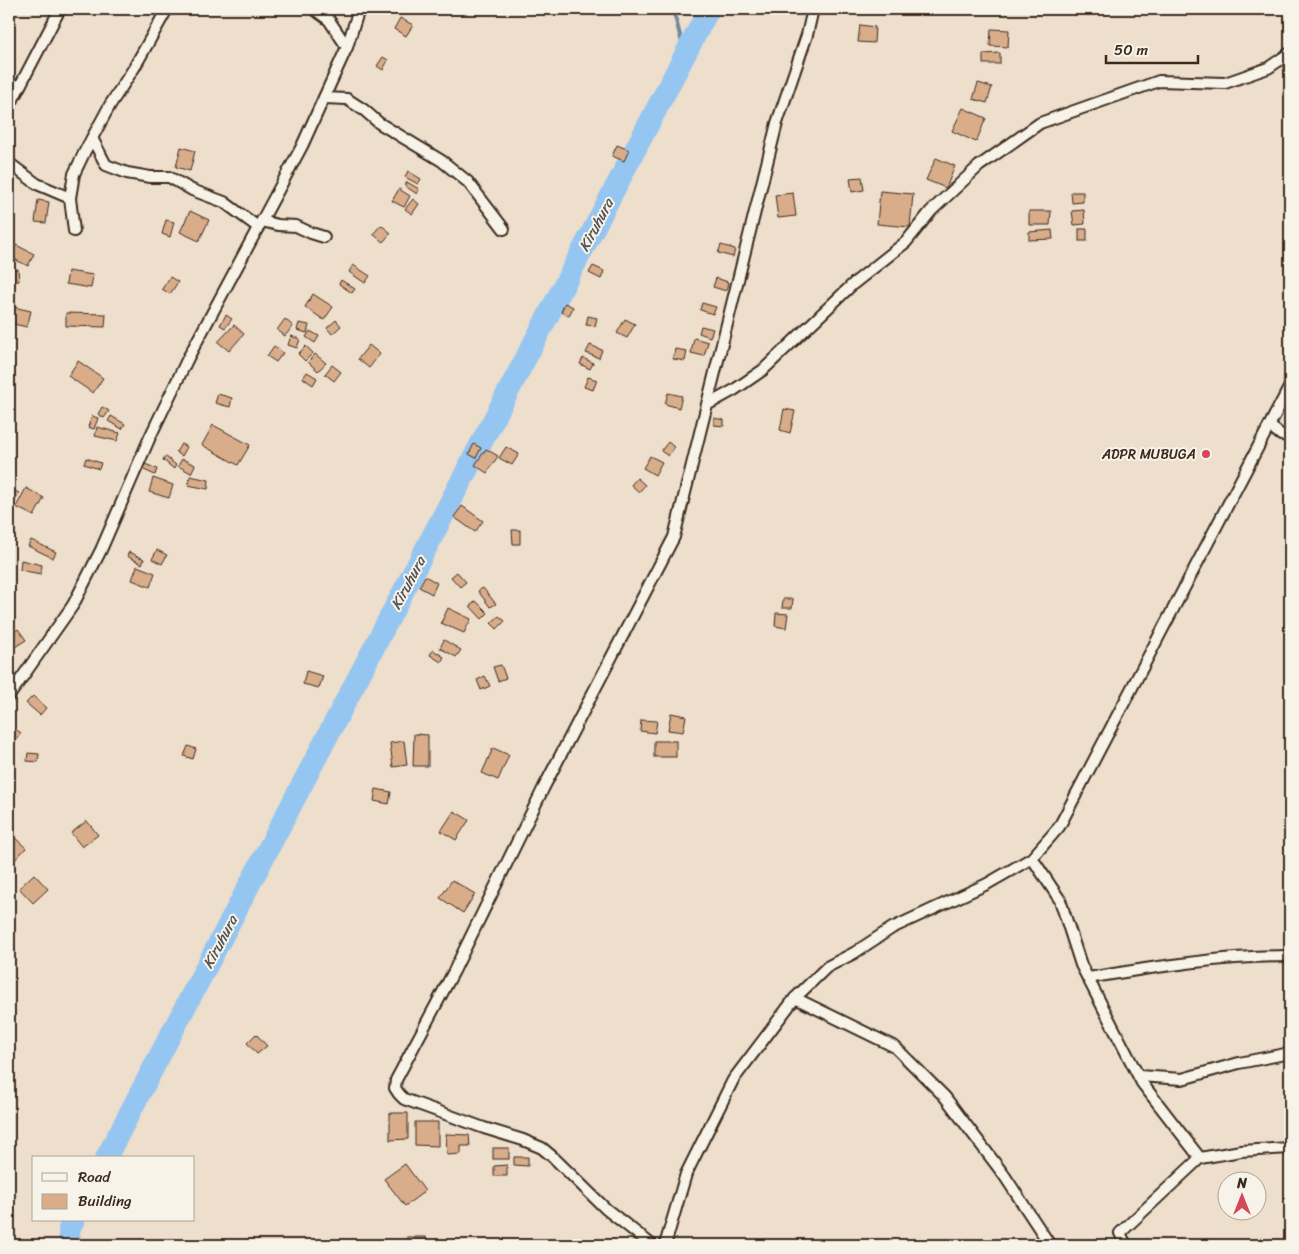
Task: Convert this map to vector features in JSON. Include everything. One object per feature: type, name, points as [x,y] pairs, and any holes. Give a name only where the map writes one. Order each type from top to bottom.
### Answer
[{"type":"street","points":[[9,108],[60,9]]},
{"type":"street","points":[[74,231],[70,198],[74,174],[92,138],[167,9]]},
{"type":"street","points":[[314,9],[329,20],[347,47]]},
{"type":"street","points":[[9,696],[73,605],[101,550],[150,437],[188,358],[302,146],[347,47],[359,9]]},
{"type":"street","points":[[652,1245],[606,1209],[542,1148],[404,1099],[395,1088],[396,1080],[454,971],[544,787],[674,537],[777,123],[807,35],[813,9]]},
{"type":"street","points":[[707,406],[763,370],[852,284],[906,242],[931,211],[980,166],[1040,124],[1159,81],[1225,83],[1268,68],[1290,53]]},
{"type":"street","points":[[324,98],[347,99],[379,123],[442,161],[468,182],[504,229]]},
{"type":"street","points":[[92,138],[106,165],[127,173],[150,177],[169,177],[192,190],[224,202],[260,224],[296,226],[311,234],[324,237]]},
{"type":"street","points":[[9,163],[36,184],[70,198]]},
{"type":"street","points":[[665,1245],[686,1174],[733,1080],[795,998],[826,967],[854,953],[892,928],[987,884],[1032,858],[1059,827],[1290,386]]},
{"type":"street","points":[[1270,426],[1281,435],[1290,436]]},
{"type":"street","points":[[1032,858],[1060,900],[1082,965],[1138,1076],[1200,1158]]},
{"type":"street","points":[[1088,978],[1180,963],[1261,956],[1290,956]]},
{"type":"street","points":[[795,998],[894,1047],[945,1097],[1004,1175],[1050,1245]]},
{"type":"street","points":[[1138,1076],[1182,1079],[1239,1063],[1290,1053]]},
{"type":"street","points":[[1126,1245],[1120,1233],[1200,1158],[1241,1151],[1290,1148]]},
{"type":"building","points":[[400,18],[413,25],[406,36],[394,29]]},
{"type":"building","points":[[860,25],[875,27],[874,43],[858,42]]},
{"type":"building","points":[[991,29],[1009,30],[1008,47],[990,46]]},
{"type":"building","points":[[1000,53],[1000,64],[983,64],[983,54]]},
{"type":"building","points":[[383,57],[388,60],[383,70],[377,66]]},
{"type":"building","points":[[978,83],[992,87],[987,103],[973,99]]},
{"type":"building","points":[[963,108],[986,118],[976,142],[952,131]]},
{"type":"building","points":[[617,145],[629,150],[624,161],[612,156]]},
{"type":"building","points":[[181,147],[195,151],[190,171],[176,167]]},
{"type":"building","points":[[936,158],[955,166],[946,188],[926,180]]},
{"type":"building","points":[[408,171],[421,179],[418,184],[405,177]]},
{"type":"building","points":[[862,177],[864,190],[852,192],[850,178]]},
{"type":"building","points":[[407,182],[419,189],[417,194],[405,186]]},
{"type":"building","points":[[399,189],[410,196],[404,207],[392,201]]},
{"type":"building","points":[[880,191],[913,194],[910,227],[877,224]]},
{"type":"building","points":[[1071,192],[1083,192],[1083,202],[1072,203]]},
{"type":"building","points":[[793,193],[796,216],[778,218],[775,195]]},
{"type":"building","points":[[413,199],[419,204],[412,214],[405,209]]},
{"type":"building","points":[[38,200],[49,202],[46,223],[35,222]]},
{"type":"building","points":[[1084,210],[1085,224],[1074,225],[1072,211]]},
{"type":"building","points":[[190,211],[209,220],[199,241],[180,232]]},
{"type":"building","points":[[1029,211],[1051,211],[1050,225],[1029,225]]},
{"type":"building","points":[[166,220],[174,222],[170,237],[162,234]]},
{"type":"building","points":[[381,225],[391,233],[383,242],[373,234]]},
{"type":"building","points":[[1079,229],[1087,229],[1087,241],[1079,241]]},
{"type":"building","points":[[1052,230],[1053,239],[1029,240],[1029,232]]},
{"type":"building","points":[[16,245],[34,254],[28,266],[10,257]]},
{"type":"building","points":[[721,245],[735,249],[733,257],[718,253]]},
{"type":"building","points":[[353,265],[370,276],[365,283],[349,272]]},
{"type":"building","points":[[593,266],[604,271],[601,279],[589,273]]},
{"type":"building","points":[[12,269],[18,269],[19,281],[13,282]]},
{"type":"building","points":[[68,271],[93,275],[91,288],[66,284]]},
{"type":"building","points":[[170,277],[178,282],[170,294],[162,289]]},
{"type":"building","points":[[716,278],[728,282],[726,291],[713,287]]},
{"type":"building","points":[[341,280],[355,289],[352,293],[339,284]]},
{"type":"building","points":[[313,294],[333,307],[324,320],[305,307]]},
{"type":"building","points":[[565,303],[573,307],[569,316],[561,312]]},
{"type":"building","points":[[702,303],[716,307],[713,314],[700,310]]},
{"type":"building","points":[[9,306],[31,311],[27,327],[9,323]]},
{"type":"building","points":[[66,313],[106,314],[105,327],[66,326]]},
{"type":"building","points":[[226,315],[232,319],[225,328],[220,325]]},
{"type":"building","points":[[588,316],[597,318],[595,326],[586,325]]},
{"type":"building","points":[[285,319],[293,326],[285,336],[277,330]]},
{"type":"building","points":[[625,319],[635,324],[627,338],[617,333]]},
{"type":"building","points":[[336,320],[341,326],[332,334],[327,328]]},
{"type":"building","points":[[299,323],[309,325],[307,333],[297,330]]},
{"type":"building","points":[[234,325],[244,334],[229,351],[218,342]]},
{"type":"building","points":[[701,326],[713,329],[710,337],[699,333]]},
{"type":"building","points":[[310,331],[319,336],[315,343],[306,337]]},
{"type":"building","points":[[291,336],[300,339],[297,348],[288,345]]},
{"type":"building","points":[[694,338],[708,342],[704,356],[691,353]]},
{"type":"building","points":[[369,345],[380,354],[369,368],[358,359]]},
{"type":"building","points":[[590,345],[602,350],[599,358],[586,353]]},
{"type":"building","points":[[274,346],[283,353],[276,362],[267,356]]},
{"type":"building","points":[[306,346],[313,353],[305,361],[298,354]]},
{"type":"building","points":[[675,349],[687,351],[685,361],[673,359]]},
{"type":"building","points":[[315,354],[326,363],[318,371],[308,362]]},
{"type":"building","points":[[583,358],[593,363],[590,369],[580,364]]},
{"type":"building","points":[[78,361],[103,378],[93,393],[68,376]]},
{"type":"building","points":[[332,365],[341,372],[334,381],[325,374]]},
{"type":"building","points":[[307,372],[317,378],[313,385],[303,378]]},
{"type":"building","points":[[588,377],[597,380],[593,390],[584,387]]},
{"type":"building","points":[[668,393],[682,396],[679,408],[665,404]]},
{"type":"building","points":[[218,394],[232,398],[230,407],[215,403]]},
{"type":"building","points":[[102,407],[109,411],[104,418],[98,414]]},
{"type":"building","points":[[784,409],[795,411],[790,433],[780,430]]},
{"type":"building","points":[[92,416],[98,418],[94,429],[88,427]]},
{"type":"building","points":[[111,416],[125,424],[122,429],[108,421]]},
{"type":"building","points":[[714,418],[724,420],[724,426],[714,425]]},
{"type":"building","points":[[213,425],[250,445],[238,465],[202,445]]},
{"type":"building","points":[[97,427],[120,433],[117,441],[95,436]]},
{"type":"building","points":[[668,442],[674,447],[668,456],[661,451]]},
{"type":"building","points":[[181,444],[187,447],[182,456],[176,452]]},
{"type":"building","points":[[474,444],[481,448],[476,458],[469,454]]},
{"type":"building","points":[[506,447],[519,454],[512,465],[499,458]]},
{"type":"building","points":[[486,449],[498,456],[487,473],[475,465]]},
{"type":"building","points":[[165,456],[176,465],[174,469],[163,460]]},
{"type":"building","points":[[650,456],[662,462],[655,475],[643,468]]},
{"type":"building","points":[[86,458],[101,463],[99,469],[84,464]]},
{"type":"building","points":[[182,459],[195,465],[191,473],[178,466]]},
{"type":"building","points":[[145,464],[157,469],[155,475],[142,469]]},
{"type":"building","points":[[190,476],[209,480],[208,489],[188,485]]},
{"type":"building","points":[[153,478],[173,485],[169,498],[149,492]]},
{"type":"building","points":[[637,478],[645,485],[639,492],[631,485]]},
{"type":"building","points":[[9,488],[19,493],[14,502],[9,499]]},
{"type":"building","points":[[26,488],[44,498],[34,516],[16,507]]},
{"type":"building","points":[[462,506],[483,521],[475,532],[454,517]]},
{"type":"building","points":[[512,530],[520,530],[520,544],[513,544]]},
{"type":"building","points":[[31,540],[56,552],[53,558],[28,546]]},
{"type":"building","points":[[157,550],[167,555],[162,564],[152,559]]},
{"type":"building","points":[[129,552],[144,559],[142,564],[127,556]]},
{"type":"building","points":[[21,560],[42,565],[41,574],[20,570]]},
{"type":"building","points":[[137,566],[155,573],[150,587],[132,580]]},
{"type":"building","points":[[457,572],[466,582],[460,587],[451,577]]},
{"type":"building","points":[[425,576],[437,583],[432,594],[419,587]]},
{"type":"building","points":[[483,588],[496,604],[490,607],[478,591]]},
{"type":"building","points":[[783,599],[793,599],[792,608],[782,608]]},
{"type":"building","points":[[476,601],[488,613],[482,619],[470,606]]},
{"type":"building","points":[[448,608],[471,619],[464,633],[441,623]]},
{"type":"building","points":[[776,613],[788,614],[786,628],[775,626]]},
{"type":"building","points":[[499,616],[505,621],[497,629],[491,623]]},
{"type":"building","points":[[18,629],[26,640],[15,647],[9,636]]},
{"type":"building","points":[[444,640],[461,650],[456,657],[440,648]]},
{"type":"building","points":[[433,650],[444,657],[441,662],[430,655]]},
{"type":"building","points":[[501,665],[506,678],[498,681],[493,667]]},
{"type":"building","points":[[306,671],[323,676],[319,688],[303,684]]},
{"type":"building","points":[[485,676],[490,686],[481,690],[477,680]]},
{"type":"building","points":[[33,696],[46,708],[40,715],[26,703]]},
{"type":"building","points":[[671,713],[686,716],[683,732],[668,730]]},
{"type":"building","points":[[641,720],[657,721],[655,733],[640,731]]},
{"type":"building","points":[[9,725],[21,733],[13,744],[9,740]]},
{"type":"building","points":[[414,734],[428,735],[428,766],[413,766]]},
{"type":"building","points":[[404,741],[407,765],[393,767],[390,743]]},
{"type":"building","points":[[654,741],[676,741],[676,757],[654,757]]},
{"type":"building","points":[[188,746],[196,749],[193,759],[184,756]]},
{"type":"building","points":[[493,748],[509,755],[498,780],[482,773]]},
{"type":"building","points":[[28,753],[39,754],[38,762],[27,761]]},
{"type":"building","points":[[376,789],[391,792],[389,804],[374,801]]},
{"type":"building","points":[[454,811],[469,820],[456,840],[441,831]]},
{"type":"building","points":[[87,821],[98,835],[82,847],[71,833]]},
{"type":"building","points":[[14,837],[26,848],[9,866],[9,843]]},
{"type":"building","points":[[34,874],[48,889],[33,903],[19,888]]},
{"type":"building","points":[[452,880],[475,894],[463,913],[440,898]]},
{"type":"building","points":[[256,1034],[267,1046],[257,1054],[247,1043]]},
{"type":"building","points":[[390,1113],[408,1113],[408,1139],[390,1140]]},
{"type":"building","points":[[415,1122],[438,1122],[438,1146],[415,1145]]},
{"type":"building","points":[[446,1134],[469,1135],[470,1146],[461,1146],[461,1154],[447,1155]]},
{"type":"building","points":[[493,1148],[509,1148],[509,1159],[493,1159]]},
{"type":"building","points":[[514,1157],[528,1157],[528,1166],[514,1165]]},
{"type":"building","points":[[405,1164],[425,1191],[405,1206],[384,1179]]},
{"type":"building","points":[[507,1165],[507,1176],[494,1176],[494,1166]]},
{"type":"building","points":[[407,1237],[426,1237],[426,1245],[407,1245]]},
{"type":"waterway","points":[[673,9],[685,54]]},
{"type":"waterway","name":"Kiruhura","points":[[107,1156],[709,9]]},
{"type":"waterway","name":"Kiruhura","points":[[70,1245],[69,1229],[73,1222]]},
{"type":"place","name":"ADPR MUBUGA","points":[[1206,454]]}]
